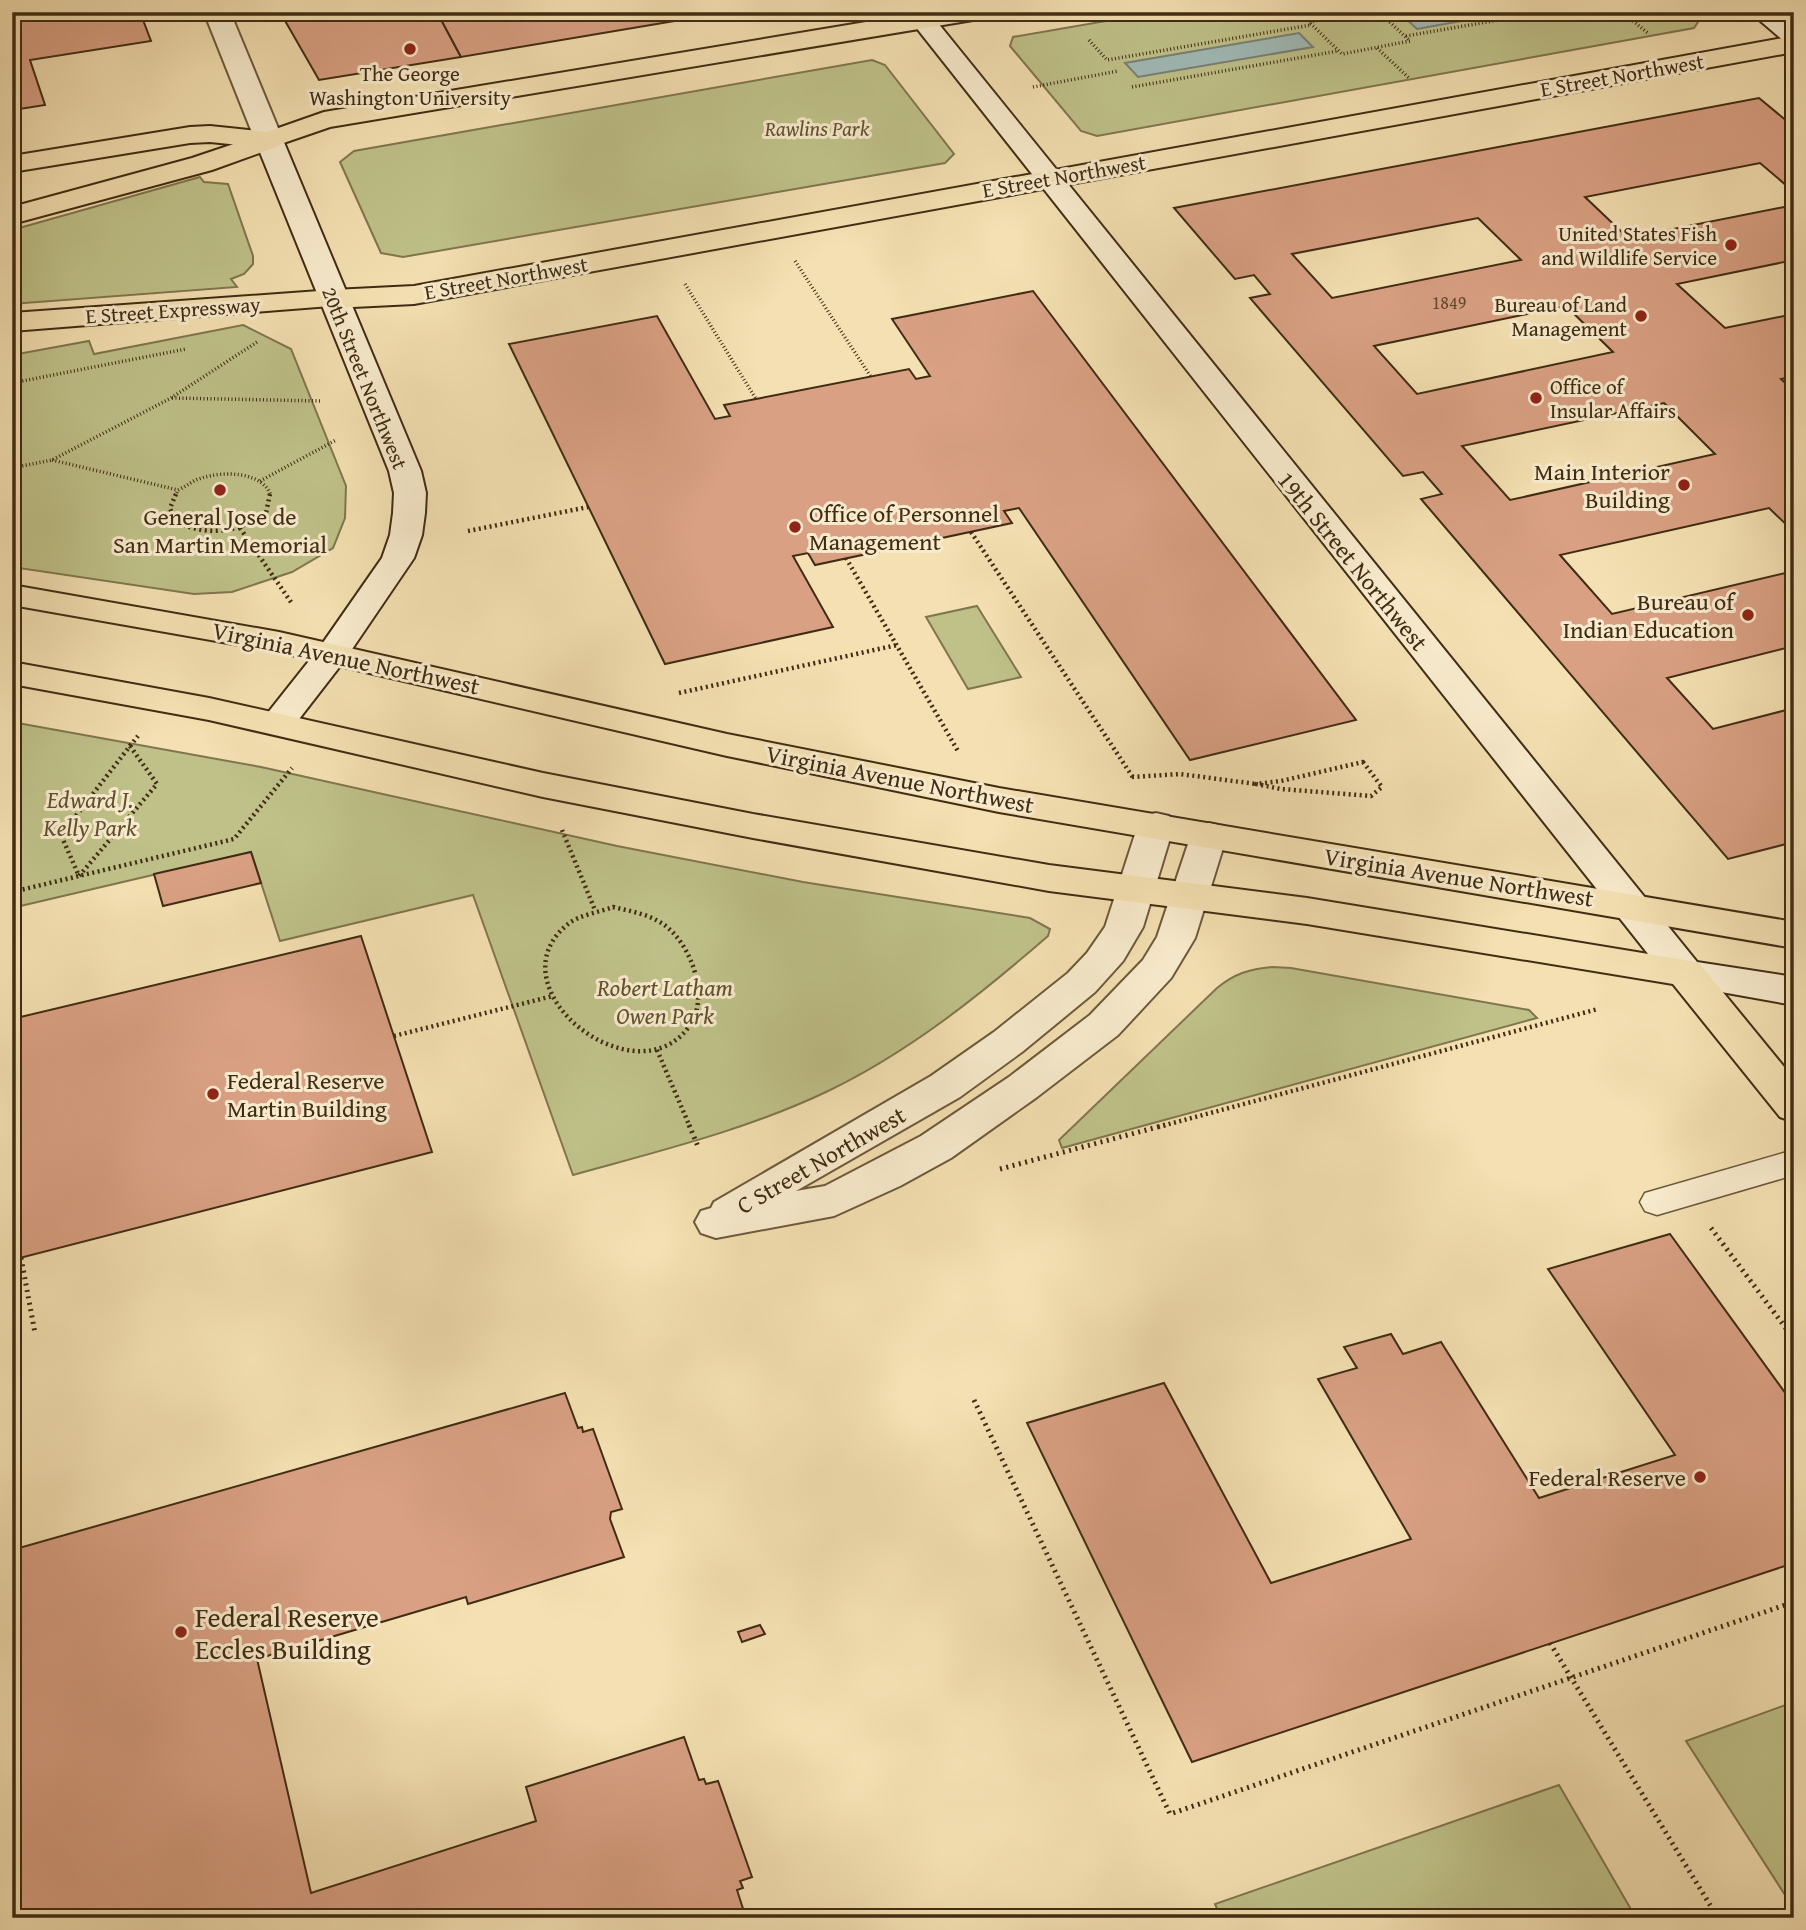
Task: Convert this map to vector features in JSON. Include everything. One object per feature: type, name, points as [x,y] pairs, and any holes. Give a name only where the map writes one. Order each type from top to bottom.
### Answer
[{"type":"main road","name":"20th Street Northwest","points":[[217,12],[405,471],[410,493],[406,535],[398,558],[332,654],[277,724]]},
{"type":"main road","points":[[12,216],[202,164],[324,120],[919,17],[973,12]]},
{"type":"main road","points":[[1762,12],[1794,37]]},
{"type":"main road","name":"19th Street Northwest","points":[[919,17],[1629,905],[1794,1107]]},
{"type":"main road","name":"E Street Northwest","points":[[333,299],[414,295],[1794,44]]},
{"type":"main road","points":[[12,164],[190,135],[210,134],[269,140]]},
{"type":"main road","name":"E Street Expressway","points":[[12,322],[333,299]]},
{"type":"main road","name":"Virginia Avenue Northwest","points":[[12,595],[207,627],[818,764],[999,800],[1629,905],[1783,928]]},
{"type":"main road","points":[[12,673],[277,724],[631,803],[1049,878],[1307,911],[1794,991]]},
{"type":"main road","name":"C Street Northwest","points":[[1156,825],[1138,890],[1124,927],[1108,955],[1051,1009],[914,1106],[810,1163],[716,1222],[834,1200],[936,1147],[1012,1095],[1104,1025],[1157,969],[1176,938],[1209,835]]},
{"type":"lane","points":[[1671,1197],[1794,1162]]},
{"type":"path","points":[[1338,12],[1342,16]]},
{"type":"path","points":[[1311,24],[1309,22],[1362,12]]},
{"type":"path","points":[[1379,13],[1385,12]]},
{"type":"path","points":[[1405,36],[1545,12]]},
{"type":"path","points":[[1622,12],[1656,39]]},
{"type":"path","points":[[1311,24],[1342,54],[1410,41],[1379,13]]},
{"type":"path","points":[[1089,40],[1107,60],[1311,24]]},
{"type":"path","points":[[1376,47],[1414,83]]},
{"type":"path","points":[[1132,87],[1338,50]]},
{"type":"path","points":[[1032,87],[1118,71]]},
{"type":"path","points":[[794,260],[871,377]]},
{"type":"path","points":[[682,281],[756,399]]},
{"type":"path","points":[[12,468],[52,460],[171,398],[261,340]]},
{"type":"path","points":[[12,383],[190,348]]},
{"type":"path","points":[[171,398],[322,401]]},
{"type":"path","points":[[260,481],[336,440]]},
{"type":"path","points":[[52,460],[178,490]]},
{"type":"path","points":[[228,474],[260,481],[269,489],[272,500],[267,510],[256,520],[240,528],[221,532],[186,528],[174,521],[168,511],[170,501],[178,490],[209,476],[228,474]]},
{"type":"path","points":[[468,531],[588,507]]},
{"type":"path","points":[[240,528],[298,612]]},
{"type":"path","points":[[971,531],[1138,786]]},
{"type":"path","points":[[846,558],[962,757]]},
{"type":"path","points":[[669,695],[897,645]]},
{"type":"path","points":[[79,876],[61,835],[138,736]]},
{"type":"path","points":[[79,876],[157,784],[130,746]]},
{"type":"path","points":[[1132,777],[1180,774],[1281,789],[1371,796],[1382,787],[1363,762],[1348,763],[1281,781],[1254,784]]},
{"type":"path","points":[[12,892],[234,839],[292,768]]},
{"type":"path","points":[[561,826],[595,911]]},
{"type":"path","points":[[613,908],[644,913],[672,931],[694,969],[700,990],[697,1012],[684,1035],[657,1050],[626,1050],[600,1043],[575,1026],[557,1007],[552,996],[543,966],[549,943],[563,926],[595,911],[613,908]]},
{"type":"path","points":[[394,1036],[552,996]]},
{"type":"path","points":[[1000,1169],[1598,1009]]},
{"type":"path","points":[[657,1050],[699,1149]]},
{"type":"path","points":[[1671,1197],[1794,1339]]},
{"type":"path","points":[[21,1258],[35,1333]]},
{"type":"path","points":[[974,1400],[1170,1814],[1794,1602]]},
{"type":"path","points":[[1550,1643],[1718,1918]]},
{"type":"path","points":[[835,1918],[842,1915],[843,1918]]},
{"type":"green space","points":[[1158,12],[1686,12],[1698,22],[1694,28],[1097,136],[1081,131],[1010,46],[1013,37]]},
{"type":"green space","name":"Rawlins Park","points":[[872,60],[885,65],[954,154],[945,163],[403,257],[381,253],[340,162],[354,151]]},
{"type":"green space","points":[[200,177],[204,182],[228,184],[253,256],[253,264],[244,274],[231,279],[237,287],[12,304],[12,230]]},
{"type":"green space","points":[[243,325],[291,349],[346,486],[345,518],[333,548],[292,572],[232,592],[194,594],[12,567],[12,355],[89,341],[94,354]]},
{"type":"green space","points":[[977,606],[1021,677],[968,689],[926,617]]},
{"type":"green space","name":"Robert Latham Owen Park","points":[[12,722],[261,767],[617,846],[803,882],[1030,918],[1050,929],[1048,936],[969,1001],[914,1041],[856,1077],[765,1118],[573,1175],[473,895],[280,941],[251,852],[12,908]]},
{"type":"green space","points":[[1272,967],[1291,968],[1529,1010],[1537,1018],[1062,1148],[1059,1140],[1217,988],[1242,973]]},
{"type":"green space","points":[[1794,1702],[1794,1909],[1686,1741]]},
{"type":"green space","points":[[1559,1785],[1636,1918],[1221,1918],[1215,1904]]},
{"type":"water","points":[[1422,12],[1512,12],[1417,29],[1403,16]]},
{"type":"water","points":[[1299,33],[1313,47],[1138,77],[1125,63]]},
{"type":"building","points":[[12,12],[140,12],[151,41],[30,60],[45,105],[13,110],[16,121],[12,121]]},
{"type":"building","points":[[280,12],[437,12],[461,57],[319,80]]},
{"type":"building","points":[[437,12],[728,12],[461,57]]},
{"type":"building","name":"Main Interior Building","points":[[1759,98],[1794,127],[1794,192],[1760,163],[1585,197],[1628,238],[1794,205],[1794,260],[1677,284],[1725,328],[1794,314],[1794,376],[1781,379],[1794,391],[1794,532],[1769,508],[1560,555],[1612,614],[1794,571],[1794,646],[1667,678],[1713,729],[1794,708],[1794,842],[1728,859],[1421,499],[1442,494],[1423,472],[1403,476],[1250,298],[1270,294],[1254,275],[1235,279],[1174,208]],"holes":[[[1478,218],[1521,260],[1332,298],[1292,254]],[[1566,306],[1613,352],[1417,394],[1374,346]],[[1664,403],[1715,454],[1510,500],[1462,446]]]},
{"type":"building","name":"Office of Personnel Management","points":[[1033,291],[1356,720],[1190,760],[1019,508],[1004,511],[1012,523],[815,565],[808,553],[793,556],[833,627],[665,664],[509,344],[657,316],[715,419],[730,416],[724,405],[909,369],[916,379],[930,376],[892,319]]},
{"type":"building","points":[[251,852],[261,883],[163,906],[154,874]]},
{"type":"building","name":"Federal Reserve Martin Building","points":[[361,936],[432,1152],[12,1260],[12,1019]]},
{"type":"building","name":"Federal Reserve","points":[[1670,1234],[1794,1405],[1794,1563],[1192,1762],[1027,1423],[1164,1383],[1271,1583],[1411,1539],[1318,1379],[1357,1368],[1344,1347],[1391,1334],[1403,1354],[1441,1342],[1539,1498],[1675,1455],[1548,1269]]},
{"type":"building","name":"Federal Reserve Eccles Building","points":[[565,1393],[578,1428],[582,1427],[583,1432],[593,1429],[622,1509],[611,1512],[610,1519],[624,1557],[468,1604],[466,1597],[257,1659],[311,1893],[536,1821],[526,1787],[684,1737],[699,1780],[704,1779],[706,1784],[718,1781],[752,1877],[740,1881],[743,1888],[737,1890],[746,1918],[12,1918],[12,1550]]},
{"type":"building","points":[[760,1625],[765,1634],[742,1642],[738,1632]]},
{"type":"place","name":"The George Washington University","points":[[410,49]]},
{"type":"place","name":"United States Fish and Wildlife Service","points":[[1731,245]]},
{"type":"place","name":"Bureau of Land Management","points":[[1641,316]]},
{"type":"place","name":"Office of Insular Affairs","points":[[1536,398]]},
{"type":"place","name":"Main Interior Building","points":[[1684,485]]},
{"type":"place","name":"General Jose de San Martin Memorial","points":[[220,490]]},
{"type":"place","name":"Office of Personnel Management","points":[[795,527]]},
{"type":"place","name":"Bureau of Indian Education","points":[[1748,615]]},
{"type":"place","name":"Federal Reserve Martin Building","points":[[213,1094]]},
{"type":"place","name":"Federal Reserve","points":[[1700,1477]]},
{"type":"place","name":"Federal Reserve Eccles Building","points":[[181,1632]]},
{"type":"park label","name":"Edward J. Kelly Park","points":[[90,813]]}]
